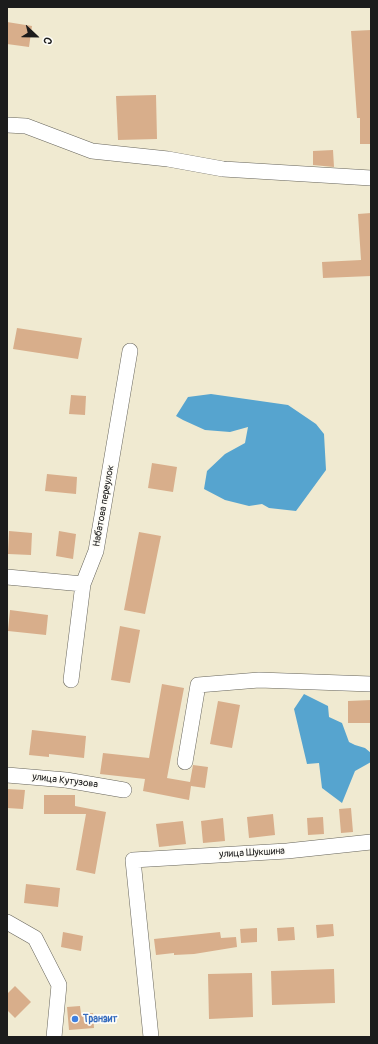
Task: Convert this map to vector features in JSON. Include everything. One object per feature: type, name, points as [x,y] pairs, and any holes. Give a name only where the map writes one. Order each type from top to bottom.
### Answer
[{"type":"street","points":[[7,125],[26,126],[92,151],[168,159],[223,169],[371,178]]},
{"type":"street","name":"Набатова переулок","points":[[70,680],[83,584],[96,551],[130,351]]},
{"type":"street","points":[[7,577],[83,584]]},
{"type":"street","points":[[185,762],[198,685],[259,680],[371,684]]},
{"type":"street","name":"улица Кутузова","points":[[7,775],[66,780],[124,790]]},
{"type":"street","name":"улица Шукшина","points":[[151,1037],[133,860],[287,851],[371,842]]},
{"type":"street","points":[[7,922],[35,938],[59,985],[54,1037]]},
{"type":"water","points":[[211,394],[288,405],[316,424],[324,434],[326,470],[296,511],[269,508],[262,504],[249,506],[225,500],[204,489],[207,471],[225,454],[245,443],[248,427],[230,432],[205,430],[176,416],[188,397]]},
{"type":"water","points":[[304,694],[328,706],[329,717],[342,723],[349,742],[365,748],[371,753],[371,762],[355,771],[342,803],[322,788],[319,763],[307,764],[294,709]]},
{"type":"building","points":[[7,22],[32,26],[29,47],[7,44]]},
{"type":"building","points":[[371,30],[371,144],[360,144],[360,118],[357,118],[351,31]]},
{"type":"building","points":[[156,95],[157,139],[118,140],[116,96]]},
{"type":"building","points":[[333,150],[334,167],[313,165],[313,151]]},
{"type":"building","points":[[371,213],[371,276],[323,278],[322,262],[361,260],[358,214]]},
{"type":"building","points":[[17,328],[82,338],[78,359],[13,349]]},
{"type":"building","points":[[71,395],[86,396],[85,415],[69,414]]},
{"type":"building","points":[[152,463],[177,467],[173,492],[148,488]]},
{"type":"building","points":[[47,474],[77,477],[76,494],[45,491]]},
{"type":"building","points":[[9,531],[32,533],[31,555],[8,554]]},
{"type":"building","points":[[59,531],[76,534],[73,559],[56,556]]},
{"type":"building","points":[[139,532],[161,536],[145,614],[124,610]]},
{"type":"building","points":[[10,610],[48,615],[46,635],[8,631]]},
{"type":"building","points":[[120,626],[140,630],[130,683],[111,680]]},
{"type":"building","points":[[162,684],[184,688],[167,778],[190,782],[193,765],[208,767],[205,788],[191,786],[189,800],[143,791],[145,779],[100,774],[103,753],[149,758]]},
{"type":"building","points":[[371,700],[371,723],[348,723],[348,701]]},
{"type":"building","points":[[218,701],[240,705],[232,748],[210,744]]},
{"type":"building","points":[[32,730],[86,736],[84,758],[49,754],[49,757],[29,755]]},
{"type":"building","points":[[7,789],[25,790],[23,809],[7,808]]},
{"type":"building","points":[[44,795],[75,795],[75,806],[106,812],[95,874],[76,870],[86,814],[44,814]]},
{"type":"building","points":[[351,808],[353,832],[341,833],[339,809]]},
{"type":"building","points":[[273,814],[275,835],[249,838],[247,817]]},
{"type":"building","points":[[323,817],[324,834],[308,835],[307,818]]},
{"type":"building","points":[[223,818],[225,841],[203,843],[201,821]]},
{"type":"building","points":[[183,821],[186,844],[159,847],[156,824]]},
{"type":"building","points":[[26,884],[60,888],[58,907],[24,903]]},
{"type":"building","points":[[333,924],[334,936],[317,938],[316,925]]},
{"type":"building","points":[[294,927],[295,940],[278,941],[277,928]]},
{"type":"building","points":[[257,928],[257,942],[241,943],[240,929]]},
{"type":"building","points":[[63,932],[83,936],[81,951],[61,947]]},
{"type":"building","points":[[220,932],[221,938],[236,937],[237,947],[194,954],[174,955],[174,953],[156,955],[154,939]]},
{"type":"building","points":[[334,969],[335,1003],[272,1005],[271,971]]},
{"type":"building","points":[[252,973],[253,1017],[209,1019],[208,974]]},
{"type":"building","points":[[15,986],[31,1002],[15,1018],[7,1010],[7,994]]},
{"type":"building","points":[[80,1006],[81,1014],[93,1013],[94,1028],[69,1030],[67,1007]]},
{"type":"place","name":"Транзит","points":[[75,1019]]}]
